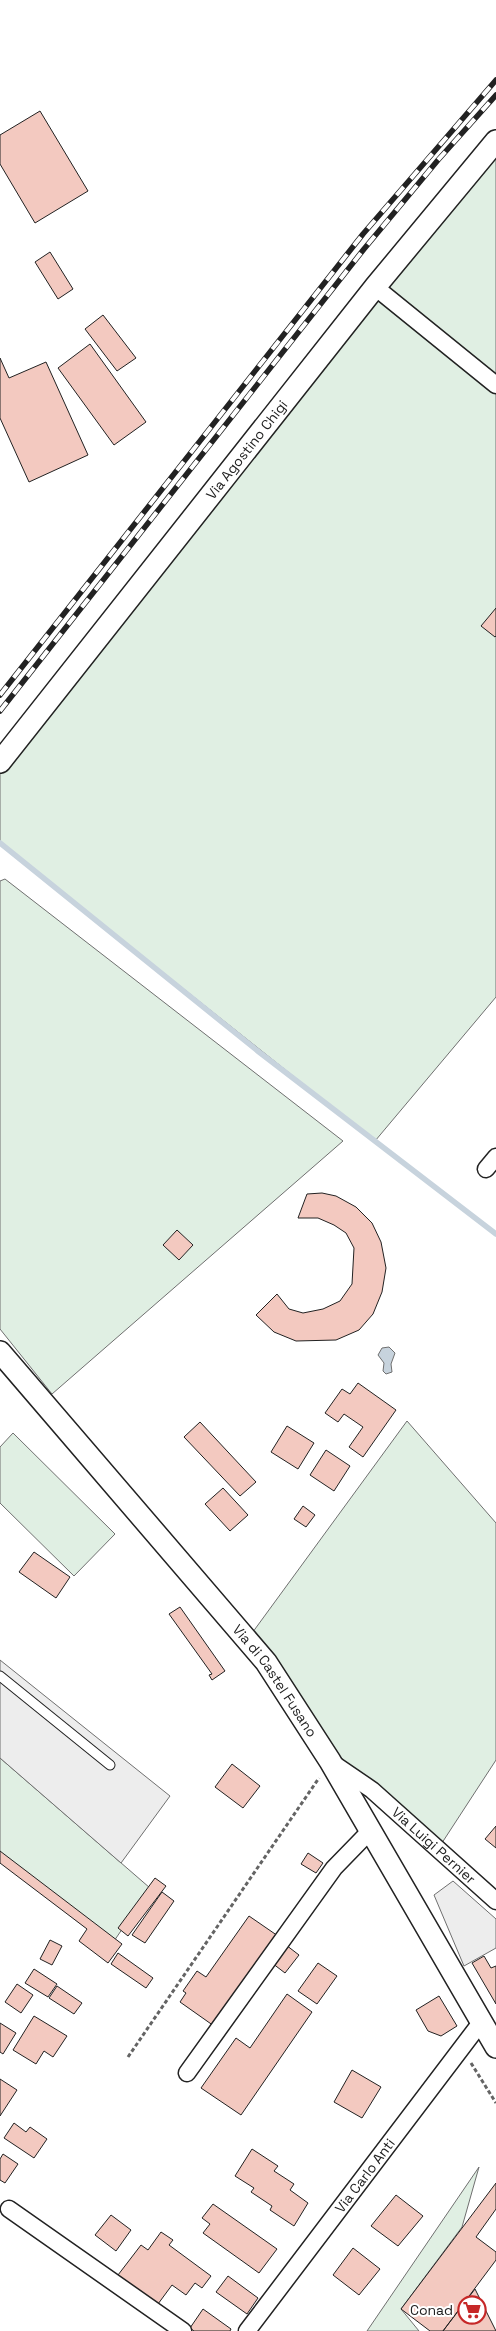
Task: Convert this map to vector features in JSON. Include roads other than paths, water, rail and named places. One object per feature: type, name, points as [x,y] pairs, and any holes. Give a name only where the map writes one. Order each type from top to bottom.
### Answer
[{"type":"street","name":"Via Agostino Chigi","points":[[0,762],[375,287],[496,141]]},
{"type":"street","points":[[375,287],[496,385]]},
{"type":"street","name":"Via di Castel Fusano","points":[[0,1352],[266,1662],[330,1761],[496,2047]]},
{"type":"street","name":"Via Luigi Pernier","points":[[330,1761],[372,1790],[496,1901]]},
{"type":"street","points":[[350,1798],[372,1790]]},
{"type":"street","points":[[187,2073],[334,1868],[370,1831]]},
{"type":"street","name":"Via Carlo Anti","points":[[247,2331],[482,2021]]},
{"type":"street","points":[[9,2209],[183,2331]]},
{"type":"lane","points":[[0,1676],[110,1765]]},
{"type":"waterway","points":[[0,843],[259,1052],[496,1234]]},
{"type":"railway","points":[[0,695],[363,234],[496,80]]},
{"type":"railway","points":[[0,711],[364,249],[438,160],[496,95]]},
{"type":"place","name":"Conad","points":[[472,2310]]}]
